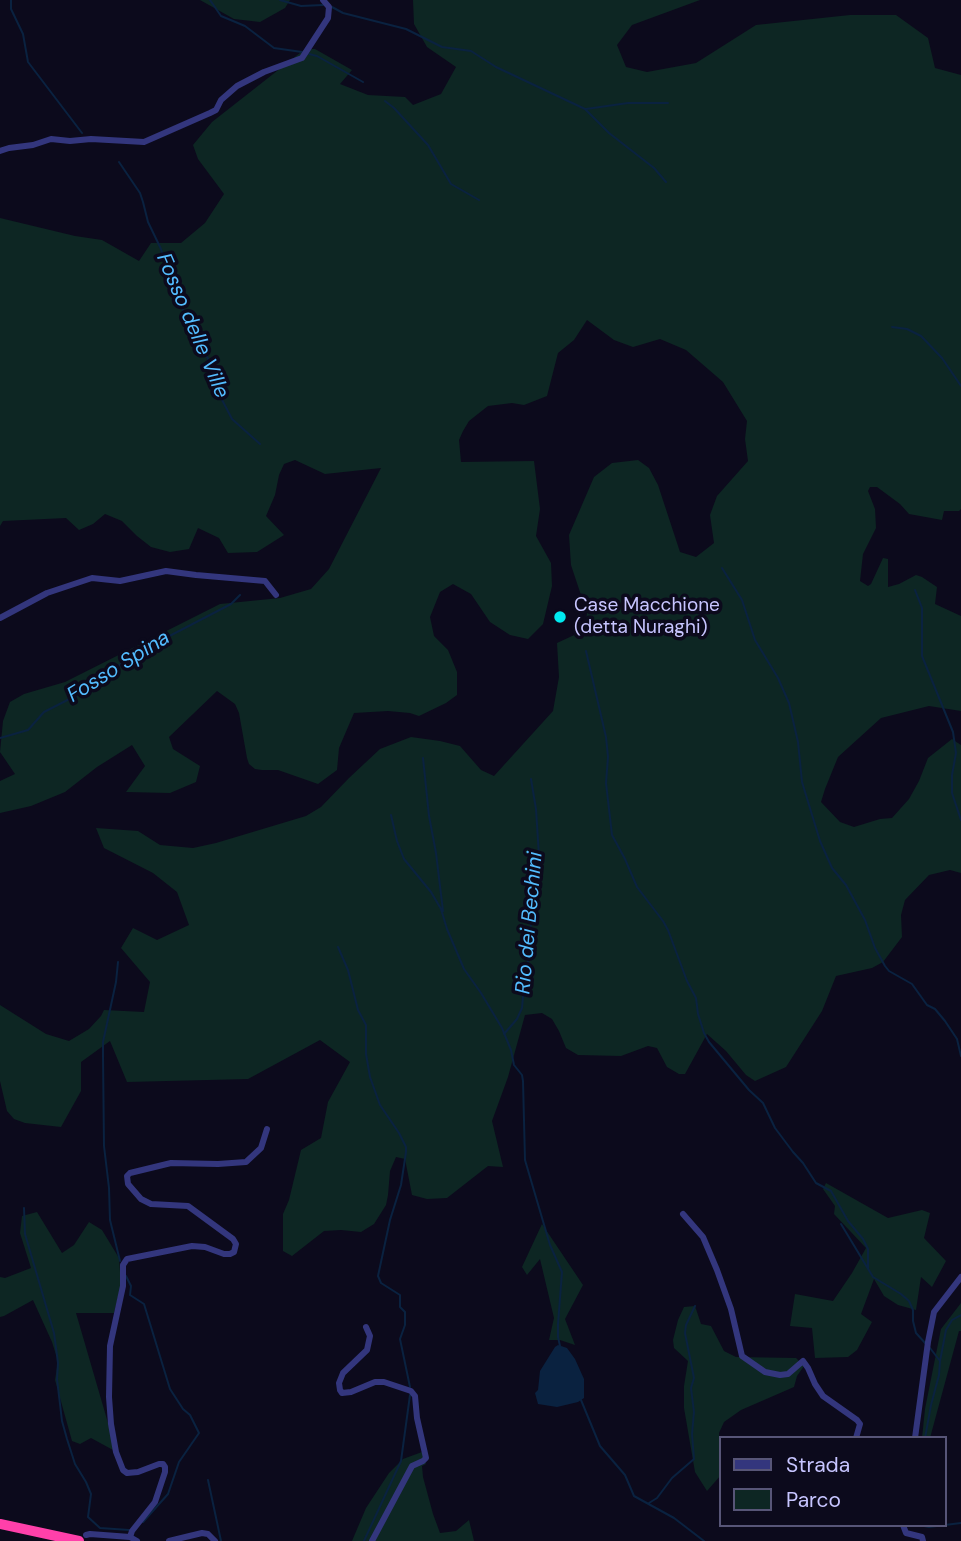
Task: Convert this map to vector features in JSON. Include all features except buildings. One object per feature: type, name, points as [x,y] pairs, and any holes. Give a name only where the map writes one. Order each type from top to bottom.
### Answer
[{"type":"highway","points":[[0,1524],[83,1538]]},
{"type":"highway","points":[[0,1531],[42,1541]]},
{"type":"street","points":[[0,151],[51,139],[144,142],[210,113],[216,110],[221,100],[237,86],[270,69],[302,58],[329,14],[329,7],[323,0]]},
{"type":"street","points":[[0,618],[47,593],[92,578],[120,581],[166,571],[265,581],[276,595]]},
{"type":"street","points":[[83,1538],[90,1534],[134,1539],[132,1531],[155,1503],[165,1472],[165,1467],[159,1464],[127,1474],[116,1452],[109,1397],[110,1346],[123,1286],[122,1265],[127,1259],[192,1246],[230,1254],[236,1244],[188,1206],[151,1204],[141,1199],[128,1184],[127,1177],[130,1173],[171,1163],[246,1162],[261,1148],[267,1129]]},
{"type":"street","points":[[683,1214],[703,1237],[717,1270],[731,1309],[742,1356],[765,1372],[780,1376],[788,1374],[803,1361],[823,1396],[860,1424],[857,1436]]},
{"type":"street","points":[[915,1436],[934,1312],[961,1277]]},
{"type":"street","points":[[366,1327],[370,1336],[367,1350],[343,1373],[339,1383],[340,1390],[342,1393],[351,1392],[375,1382],[384,1382],[411,1391],[415,1396],[426,1458],[412,1466],[372,1541]]},
{"type":"street","points":[[904,1527],[906,1533],[918,1537]]},
{"type":"street","points":[[169,1541],[202,1533],[208,1534],[215,1541]]},
{"type":"green space","points":[[200,0],[290,0],[285,8],[260,22],[234,19]]},
{"type":"green space","points":[[413,0],[700,0],[632,25],[617,45],[626,67],[647,72],[696,63],[756,25],[850,15],[896,15],[928,38],[935,68],[961,75],[961,509],[944,511],[942,520],[909,514],[877,487],[870,487],[868,491],[875,509],[876,528],[863,554],[860,581],[868,586],[871,584],[883,558],[888,559],[888,587],[916,575],[922,577],[937,587],[935,604],[961,616],[961,711],[929,706],[881,718],[838,757],[821,802],[840,822],[854,827],[892,818],[909,799],[928,758],[952,739],[961,745],[961,873],[950,870],[929,875],[905,900],[901,915],[902,937],[883,962],[872,968],[836,976],[822,1011],[786,1067],[755,1081],[707,1034],[685,1074],[679,1074],[667,1067],[657,1048],[648,1046],[621,1056],[578,1055],[566,1048],[552,1019],[542,1013],[525,1015],[508,1077],[492,1121],[503,1167],[488,1166],[447,1198],[427,1199],[412,1195],[405,1159],[396,1157],[390,1171],[386,1205],[374,1224],[361,1232],[324,1231],[292,1256],[283,1251],[283,1214],[301,1150],[321,1138],[328,1102],[350,1062],[320,1040],[248,1079],[127,1082],[110,1041],[81,1062],[81,1091],[61,1127],[25,1123],[14,1119],[7,1111],[0,1081],[0,1005],[46,1034],[69,1041],[89,1029],[104,1010],[144,1012],[150,982],[121,948],[133,928],[157,940],[189,925],[177,892],[153,873],[104,848],[96,828],[138,831],[160,845],[193,848],[216,843],[306,816],[321,807],[380,749],[411,737],[460,746],[481,770],[494,776],[553,711],[559,677],[557,643],[585,630],[587,613],[571,565],[569,535],[594,477],[612,463],[638,460],[649,468],[658,485],[680,552],[696,557],[714,543],[710,515],[717,496],[748,461],[745,439],[747,421],[723,382],[686,350],[660,339],[633,347],[614,340],[587,320],[574,340],[558,353],[547,396],[524,405],[512,403],[488,406],[469,421],[459,440],[461,462],[534,461],[540,509],[536,536],[551,563],[552,586],[543,624],[528,639],[510,635],[490,622],[471,594],[453,584],[440,592],[430,617],[434,636],[448,650],[457,672],[457,695],[419,716],[388,711],[354,713],[339,748],[337,770],[318,784],[278,770],[255,769],[249,764],[239,713],[235,704],[217,691],[169,737],[173,749],[200,766],[196,782],[170,793],[126,792],[145,766],[132,745],[65,792],[31,806],[0,813],[0,781],[15,774],[0,752],[3,721],[10,702],[24,694],[65,682],[220,604],[280,598],[311,589],[329,569],[381,468],[325,474],[295,460],[284,464],[266,516],[284,535],[257,552],[228,553],[219,538],[198,528],[189,549],[170,552],[151,547],[122,521],[105,514],[93,524],[79,530],[66,518],[3,521],[0,526],[0,218],[102,240],[139,261],[151,243],[181,243],[205,223],[224,194],[198,159],[193,145],[212,122],[305,49],[315,49],[352,70],[340,84],[368,95],[405,97],[413,105],[441,94],[456,67],[427,47],[414,24]]},
{"type":"green space","points":[[826,1183],[888,1218],[922,1210],[930,1213],[924,1238],[946,1261],[932,1287],[921,1277],[916,1310],[898,1305],[884,1296],[874,1279],[861,1314],[872,1322],[857,1350],[848,1357],[815,1358],[812,1328],[790,1326],[795,1294],[833,1301],[866,1248],[834,1214],[835,1206],[823,1189]]},
{"type":"green space","points":[[37,1212],[62,1253],[74,1245],[89,1222],[102,1230],[119,1258],[121,1285],[114,1313],[76,1313],[115,1447],[113,1450],[91,1438],[80,1444],[72,1441],[55,1380],[58,1361],[33,1300],[0,1317],[0,1277],[5,1278],[31,1268],[20,1233],[22,1216]]},
{"type":"green space","points":[[542,1224],[583,1285],[565,1319],[575,1345],[549,1340],[554,1318],[540,1259],[527,1275],[522,1267]]},
{"type":"green space","points":[[961,1303],[961,1331],[931,1436],[922,1436],[925,1409],[941,1329]]},
{"type":"green space","points":[[695,1306],[701,1324],[711,1326],[724,1351],[736,1357],[796,1358],[804,1366],[794,1387],[741,1410],[724,1422],[719,1433],[720,1476],[707,1491],[695,1472],[684,1408],[688,1361],[674,1348],[673,1340],[684,1307]]},
{"type":"green space","points":[[422,1452],[426,1464],[422,1466],[423,1477],[440,1533],[456,1531],[469,1520],[474,1541],[352,1541],[366,1508],[389,1473],[403,1459]]},
{"type":"water","points":[[558,1345],[567,1348],[575,1359],[584,1379],[584,1398],[557,1407],[538,1404],[535,1393],[538,1390],[540,1371]]},
{"type":"waterway","name":"Fosso delle Ville","points":[[11,0],[11,9],[23,34],[28,62],[82,133]]},
{"type":"waterway","points":[[210,0],[221,16],[245,26],[274,48],[302,52]]},
{"type":"waterway","points":[[280,0],[301,6],[323,5]]},
{"type":"waterway","points":[[332,7],[343,13],[406,29],[442,47],[471,51],[496,67],[585,109],[609,133],[654,168],[666,182]]},
{"type":"waterway","points":[[309,54],[363,82]]},
{"type":"waterway","points":[[385,101],[428,145],[451,184],[479,200]]},
{"type":"waterway","points":[[586,109],[628,103],[668,103]]},
{"type":"waterway","name":"Fosso delle Ville","points":[[119,162],[140,193],[148,222],[161,249],[173,293],[210,363],[219,394],[232,419],[260,444]]},
{"type":"waterway","points":[[892,327],[907,329],[921,336],[942,358],[961,386]]},
{"type":"waterway","points":[[722,568],[742,600],[755,640],[778,678],[789,703],[798,742],[802,782],[820,841],[832,868],[846,885],[865,920],[885,966],[912,984],[927,1005],[935,1009],[957,1039],[961,1056]]},
{"type":"waterway","points":[[915,590],[922,608],[922,656],[953,732],[956,753],[952,793],[961,820]]},
{"type":"waterway","name":"Fosso Spina","points":[[0,738],[28,730],[44,712],[87,690],[131,656],[231,604],[240,595]]},
{"type":"waterway","points":[[586,651],[606,737],[606,783],[612,835],[637,887],[668,930],[696,998],[698,1014],[709,1042],[763,1103],[775,1128],[816,1183],[831,1191],[868,1249],[868,1269]]},
{"type":"waterway","points":[[423,758],[443,911]]},
{"type":"waterway","name":"Rio dei Bechini","points":[[504,1034],[517,1019],[522,1008],[523,975],[530,956],[531,915],[539,856],[531,779]]},
{"type":"waterway","name":"Rio dei Bechini","points":[[391,815],[404,859],[441,909],[464,969],[502,1028],[514,1065],[522,1075],[525,1160],[550,1245],[562,1272],[558,1324],[560,1346]]},
{"type":"waterway","points":[[338,947],[348,970],[358,1010],[366,1025],[366,1054],[370,1077],[380,1105],[406,1147],[401,1185],[378,1276],[381,1283],[400,1295],[400,1307],[405,1312],[405,1325],[400,1339],[410,1387]]},
{"type":"waterway","points":[[118,962],[103,1042],[103,1056],[104,1146],[110,1220],[120,1261]]},
{"type":"waterway","points":[[24,1208],[25,1234],[54,1333],[62,1421],[75,1464],[91,1494],[88,1517],[100,1528],[129,1530]]},
{"type":"waterway","points":[[841,1224],[873,1277],[909,1301],[916,1333],[926,1344]]},
{"type":"waterway","points":[[126,1276],[131,1286],[130,1295],[144,1304],[170,1389],[190,1415],[199,1433],[179,1462],[168,1494],[143,1522]]},
{"type":"waterway","points":[[649,1503],[694,1459],[691,1388],[694,1378],[685,1333],[695,1306]]},
{"type":"waterway","points":[[925,1436],[946,1330],[952,1320],[961,1315]]},
{"type":"waterway","points":[[930,1348],[940,1361]]},
{"type":"waterway","points":[[364,1541],[401,1461],[410,1395]]},
{"type":"waterway","name":"Rio dei Bechini","points":[[581,1400],[600,1446],[625,1475],[634,1496],[674,1518],[704,1541]]},
{"type":"waterway","points":[[208,1480],[221,1541]]},
{"type":"waterway","points":[[947,1525],[961,1523]]},
{"type":"place","name":"Case Macchione (detta Nuraghi)","points":[[560,617]]}]
